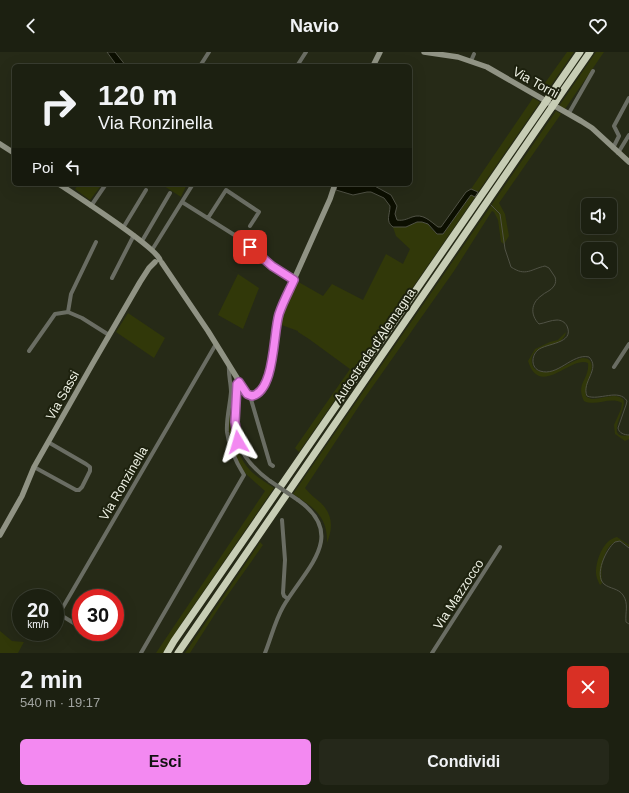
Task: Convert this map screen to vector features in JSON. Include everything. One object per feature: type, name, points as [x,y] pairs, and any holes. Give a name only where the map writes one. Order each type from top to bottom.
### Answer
[{"type":"highway","name":"Autostrada d'Alemagna","points":[[178,653],[551,102],[580,52]]},
{"type":"highway","name":"Autostrada d'Alemagna","points":[[168,653],[174,641],[551,102],[590,52]]},
{"type":"street","points":[[201,64],[209,52]]},
{"type":"street","points":[[298,64],[306,52]]},
{"type":"street","points":[[374,64],[376,52]]},
{"type":"street","points":[[374,64],[380,52]]},
{"type":"street","name":"Via Torni","points":[[424,52],[458,56],[504,76],[570,113],[589,126],[629,162]]},
{"type":"street","points":[[471,61],[474,54]]},
{"type":"street","name":"Via Torni","points":[[570,113],[593,71]]},
{"type":"street","points":[[613,148],[619,136],[614,126],[629,98]]},
{"type":"street","points":[[618,153],[629,135]]},
{"type":"street","points":[[0,144],[12,152]]},
{"type":"street","points":[[62,186],[142,241],[167,272],[216,344],[248,395],[270,464],[273,466]]},
{"type":"street","points":[[91,206],[105,186]]},
{"type":"street","points":[[156,259],[182,202],[192,186]]},
{"type":"street","points":[[248,395],[257,394],[266,383],[271,368],[279,313],[330,199],[334,186]]},
{"type":"street","points":[[123,228],[146,190]]},
{"type":"street","points":[[208,218],[226,190],[259,212],[250,226]]},
{"type":"street","points":[[142,241],[170,193]]},
{"type":"street","points":[[182,202],[236,236],[272,266],[294,280]]},
{"type":"street","points":[[112,278],[134,235]]},
{"type":"street","points":[[68,312],[72,294],[96,242]]},
{"type":"street","name":"Via Sassi","points":[[0,535],[22,496],[34,467],[48,442],[109,335],[149,268],[156,259]]},
{"type":"street","points":[[29,351],[55,314],[68,312],[78,315],[109,335]]},
{"type":"street","name":"Via Ronzinella","points":[[74,589],[216,344]]},
{"type":"street","points":[[614,366],[629,344]]},
{"type":"street","points":[[141,653],[244,475],[230,446],[227,432],[231,392],[228,372],[229,364]]},
{"type":"street","points":[[239,382],[236,385],[235,422],[238,442],[243,453],[249,463],[258,472],[311,510],[316,516],[320,527],[322,540],[316,556],[278,617],[265,653]]},
{"type":"street","points":[[34,467],[76,490],[79,490],[82,487],[90,471],[90,467],[48,442]]},
{"type":"street","points":[[282,520],[285,560],[283,593],[288,599]]},
{"type":"street","name":"Via Mazzocco","points":[[432,653],[500,547]]},
{"type":"street","name":"Via Ronzinella","points":[[72,593],[60,614],[72,622]]},
{"type":"green space","points":[[567,52],[574,52],[545,94],[540,90]]},
{"type":"green space","points":[[596,52],[604,52],[565,109],[559,106]]},
{"type":"green space","points":[[533,98],[540,102],[478,192],[471,189]]},
{"type":"green space","points":[[556,111],[561,114],[499,203],[505,214],[509,236],[504,244],[501,242],[498,220],[492,211],[454,271],[361,403],[305,488],[321,503],[330,517],[331,527],[327,543],[325,526],[318,513],[307,503],[293,494]]},
{"type":"green space","points":[[77,186],[100,187],[90,200],[75,189]]},
{"type":"green space","points":[[164,186],[186,186],[181,197]]},
{"type":"green space","points":[[471,195],[475,197],[299,452],[295,448],[350,369],[298,331],[279,324],[283,309],[295,280],[323,296],[332,284],[363,300],[386,254],[403,264],[410,249],[396,236],[393,227],[406,227],[417,222],[422,222],[428,224],[432,230],[443,234]]},
{"type":"green space","points":[[238,274],[259,288],[243,329],[218,315]]},
{"type":"green space","points":[[128,313],[165,338],[154,358],[116,332]]},
{"type":"green space","points":[[566,332],[560,341],[535,352],[532,357],[533,367],[540,372],[546,372],[558,369],[582,358],[588,359],[591,362],[592,367],[587,385],[586,396],[592,399],[616,396],[623,399],[623,409],[617,428],[618,433],[621,436],[629,435],[629,439],[625,441],[615,434],[614,425],[622,403],[613,401],[589,403],[584,401],[581,390],[587,373],[588,363],[581,362],[548,376],[540,376],[533,372],[528,361],[535,349],[558,340]]},
{"type":"green space","points":[[233,400],[233,427],[240,454],[252,472],[274,488],[181,624],[163,653],[156,653],[265,491],[246,474],[234,457],[228,435],[228,411]]},
{"type":"green space","points":[[617,537],[629,545],[629,547],[621,541],[615,542],[610,546],[602,564],[602,583],[600,585],[596,573],[597,562],[604,546],[612,539]]},
{"type":"green space","points":[[260,542],[263,545],[222,603],[190,653],[185,653]]},
{"type":"green space","points":[[0,631],[12,641],[24,642],[18,653],[0,653]]},
{"type":"shaded area","points":[[107,52],[115,52],[124,64],[116,64]]},
{"type":"shaded area","points":[[337,186],[375,186],[391,195],[397,206],[395,214],[397,220],[420,216],[426,218],[438,227],[441,227],[466,192],[471,189],[478,192],[475,197],[471,195],[443,234],[437,234],[428,224],[422,222],[417,222],[406,227],[393,227],[389,222],[390,206],[384,198],[371,192],[353,195],[336,190]]},
{"type":"waterway","points":[[491,205],[500,214],[505,249],[511,267],[525,272],[545,266],[549,268],[555,277],[555,285],[535,302],[533,313],[539,324],[552,320],[560,320],[564,322],[567,326],[568,332],[567,336],[563,340],[538,350],[533,358],[535,367],[540,371],[553,371],[577,358],[589,357],[593,366],[586,386],[587,396],[597,397],[619,395],[623,397],[627,401],[618,428],[619,431],[625,435],[629,435]]},
{"type":"waterway","points":[[629,548],[620,541],[615,542],[608,550],[602,562],[600,575],[604,584],[619,591],[625,598],[626,622],[629,624]]},
{"type":"route","points":[[238,442],[235,422],[237,384],[239,382],[247,394],[254,396],[260,392],[266,383],[271,368],[279,313],[294,280],[272,266],[250,247]]}]
